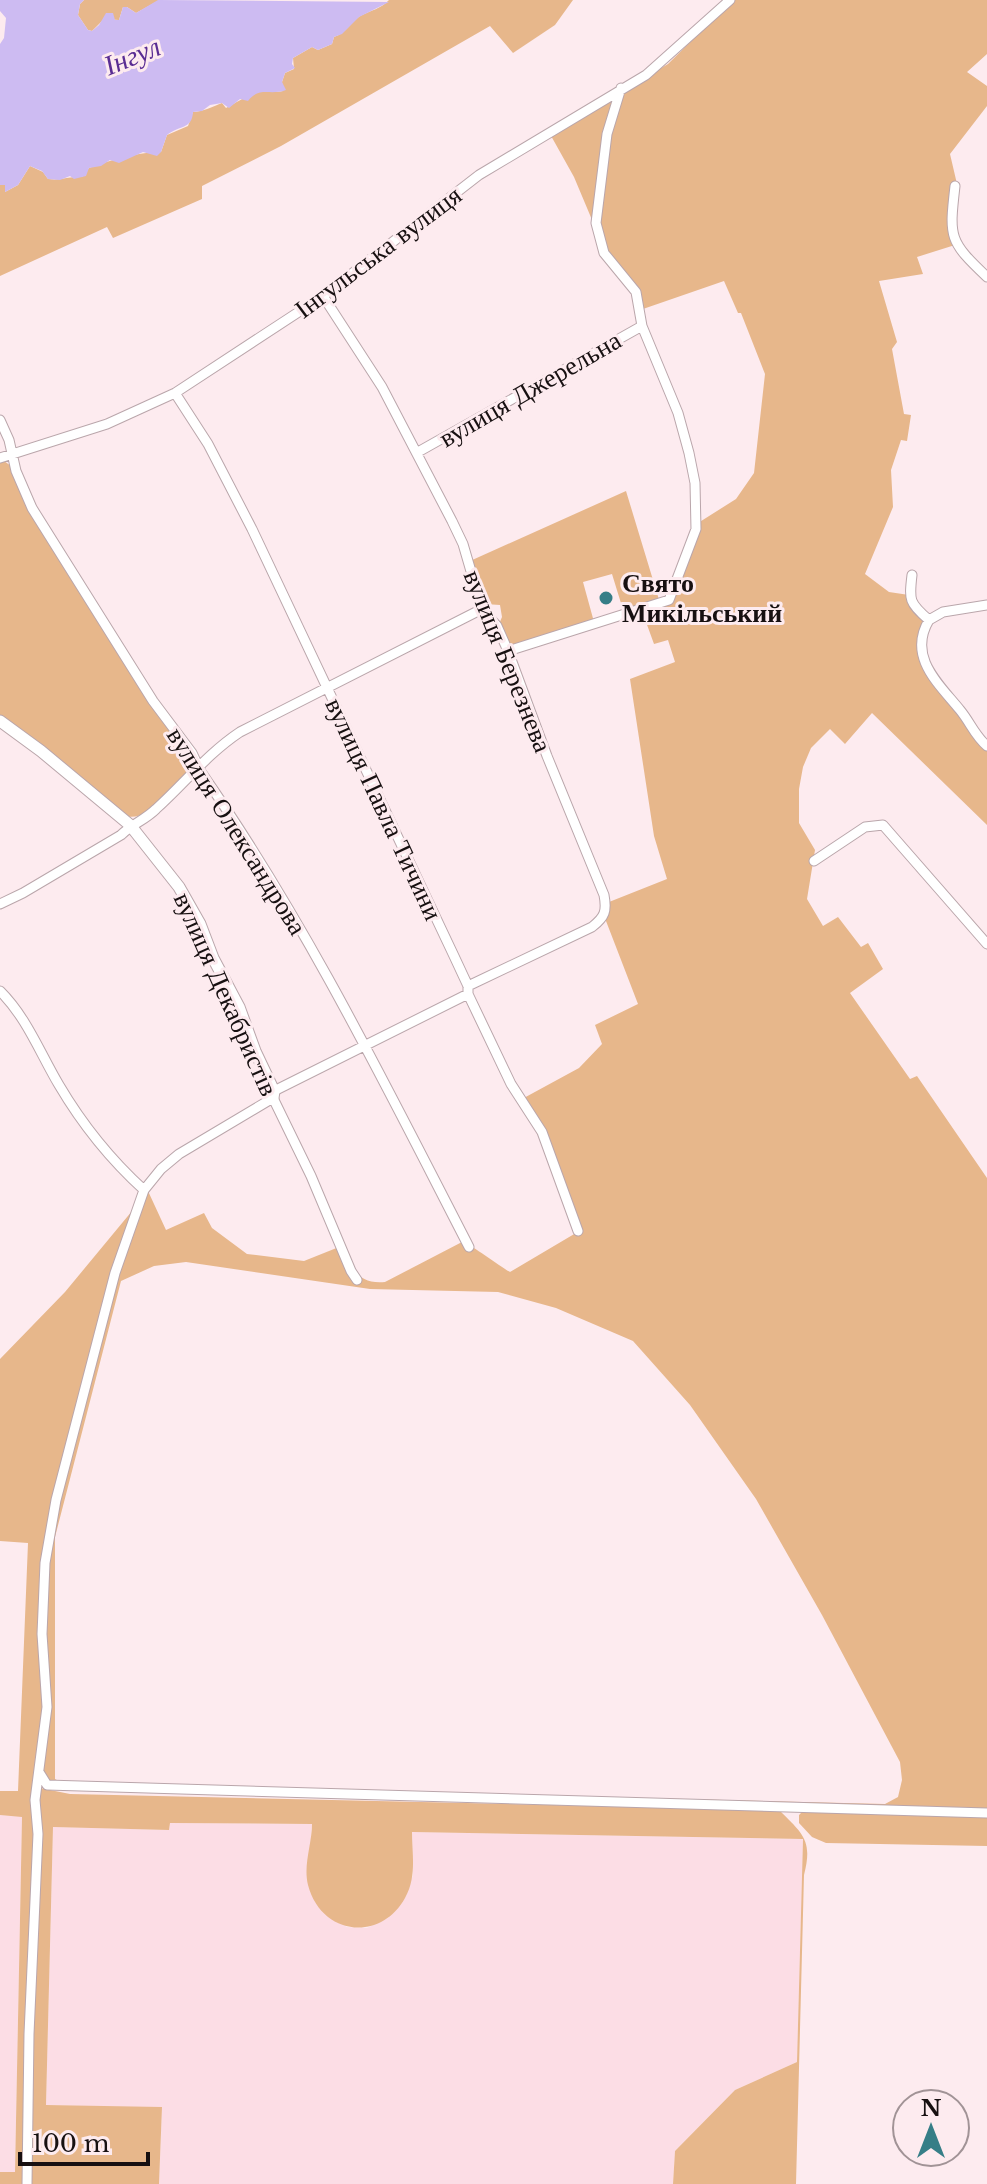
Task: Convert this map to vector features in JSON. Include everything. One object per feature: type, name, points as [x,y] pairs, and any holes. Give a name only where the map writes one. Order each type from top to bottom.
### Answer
[{"type":"street","name":"Інгульська вулиця","points":[[0,458],[107,424],[175,393],[323,296],[479,175],[646,75],[730,0]]},
{"type":"street","name":"вулиця Джерельна","points":[[508,651],[661,604],[673,594],[696,529],[695,483],[683,429],[642,326],[636,292],[604,253],[596,223],[607,134],[621,88]]},
{"type":"street","points":[[955,186],[951,224],[954,239],[987,277]]},
{"type":"street","name":"вулиця Березнева","points":[[323,296],[382,387],[463,544],[482,609],[497,626],[508,651],[607,908],[601,920],[592,927],[468,990]]},
{"type":"street","name":"вулиця Джерельна","points":[[418,452],[642,326]]},
{"type":"street","name":"вулиця Павла Тичини","points":[[175,393],[208,444],[328,690],[511,1084],[542,1132],[578,1231]]},
{"type":"street","name":"вулиця Олександрова","points":[[0,420],[32,508],[153,701],[192,753],[274,884],[365,1046],[469,1247]]},
{"type":"street","points":[[912,575],[912,604],[929,620]]},
{"type":"street","points":[[987,605],[943,612],[929,620],[924,630],[923,650],[928,673],[987,746]]},
{"type":"street","points":[[0,904],[121,835],[130,825],[155,811],[212,751],[240,732],[328,690],[482,609]]},
{"type":"street","name":"вулиця Декабристів","points":[[0,721],[130,825],[189,900],[357,1280]]},
{"type":"street","points":[[814,861],[865,827],[888,827],[987,944]]},
{"type":"street","points":[[27,2184],[29,2034],[42,1786],[39,1771],[47,1707],[42,1634],[49,1534],[115,1273],[144,1190],[161,1169],[179,1154],[274,1094],[468,990]]},
{"type":"street","points":[[0,991],[31,1032],[57,1082],[84,1123],[124,1172],[144,1190]]},
{"type":"street","points":[[42,1786],[987,1813]]},
{"type":"shaded area","points":[[84,0],[158,1],[136,13],[123,7],[119,20],[104,19],[92,31],[78,15]]},
{"type":"shaded area","points":[[389,0],[573,0],[555,25],[513,53],[490,26],[281,146],[202,186],[202,199],[113,238],[107,227],[0,276],[0,185],[5,185],[5,192],[18,185],[30,166],[43,172],[48,179],[82,177],[89,168],[106,162],[161,152],[167,135],[188,126],[193,112],[222,103],[226,108],[258,92],[283,91],[285,73],[294,69],[293,58],[312,47],[318,50],[332,44],[334,37],[357,18]]},
{"type":"shaded area","points":[[733,0],[987,0],[987,54],[967,72],[987,86],[987,106],[950,154],[957,184],[955,245],[917,257],[923,274],[879,281],[897,342],[892,349],[904,414],[911,415],[907,441],[901,440],[891,470],[893,507],[865,574],[889,592],[909,595],[927,626],[926,664],[987,744],[987,825],[872,713],[845,744],[830,729],[811,748],[799,789],[799,823],[815,850],[807,899],[823,926],[838,917],[861,947],[868,943],[883,969],[850,993],[910,1079],[917,1076],[987,1178],[987,1812],[68,1790],[49,1784],[42,1769],[44,1646],[51,1534],[117,1275],[148,1191],[166,1230],[204,1213],[212,1228],[247,1254],[304,1261],[339,1247],[356,1273],[376,1282],[385,1282],[462,1242],[510,1272],[581,1230],[522,1099],[579,1068],[602,1044],[595,1025],[638,1004],[606,921],[602,921],[609,902],[667,879],[654,836],[630,679],[675,662],[668,640],[654,644],[642,611],[661,606],[698,523],[736,499],[754,473],[765,374],[741,313],[738,313],[724,281],[643,309],[635,293],[611,265],[574,177],[550,134],[668,64]],"holes":[[[186,1262],[370,1289],[498,1292],[556,1308],[633,1341],[690,1405],[756,1499],[900,1762],[902,1780],[898,1797],[885,1804],[64,1784],[55,1779],[55,1537],[121,1281],[154,1266]]]},
{"type":"shaded area","points":[[0,462],[11,466],[190,754],[193,765],[187,773],[163,801],[144,814],[124,816],[0,718]]},
{"type":"shaded area","points":[[626,491],[660,603],[624,613],[612,574],[583,582],[594,622],[509,646],[499,624],[502,617],[500,605],[485,604],[470,561]]},
{"type":"shaded area","points":[[137,1205],[47,1533],[45,1675],[35,1834],[24,2184],[0,2184],[0,2172],[15,2172],[22,1817],[0,1815],[0,1791],[18,1791],[28,1543],[0,1541],[0,1359],[65,1292]]},
{"type":"shaded area","points":[[40,1788],[70,1794],[779,1810],[804,1838],[807,1853],[796,2184],[673,2184],[675,2151],[735,2090],[797,2062],[803,1839],[412,1832],[412,1874],[405,1898],[381,1922],[367,1927],[352,1927],[338,1923],[325,1914],[315,1902],[308,1885],[312,1824],[170,1823],[169,1830],[53,1827],[46,2105],[162,2107],[159,2184],[30,2184]]},
{"type":"shaded area","points":[[804,1810],[987,1815],[987,1846],[826,1843],[812,1837],[799,1823],[799,1815]]},
{"type":"shaded area","points":[[0,1815],[22,1816],[15,2172],[0,2172]]},
{"type":"shaded area","points":[[170,1823],[312,1824],[311,1837],[346,1927],[367,1928],[388,1918],[413,1876],[412,1832],[803,1839],[797,2062],[735,2090],[675,2151],[673,2184],[159,2184],[162,2108],[46,2105],[53,1827],[169,1830]]},
{"type":"water","name":"Інгул","points":[[0,0],[84,0],[78,15],[92,31],[106,13],[113,13],[115,20],[119,20],[123,7],[136,13],[158,0],[389,2],[359,17],[342,34],[334,37],[332,44],[318,50],[312,47],[293,58],[295,68],[285,73],[282,82],[286,90],[256,94],[248,101],[240,99],[229,108],[222,103],[193,112],[187,125],[167,135],[157,156],[143,152],[119,163],[110,160],[101,166],[89,168],[86,176],[74,179],[70,176],[60,180],[48,179],[42,171],[30,166],[18,185],[5,192],[5,185],[0,185],[0,44],[4,38],[6,18],[0,11]]},
{"type":"place","name":"Свято Микільський","points":[[606,598]]}]
